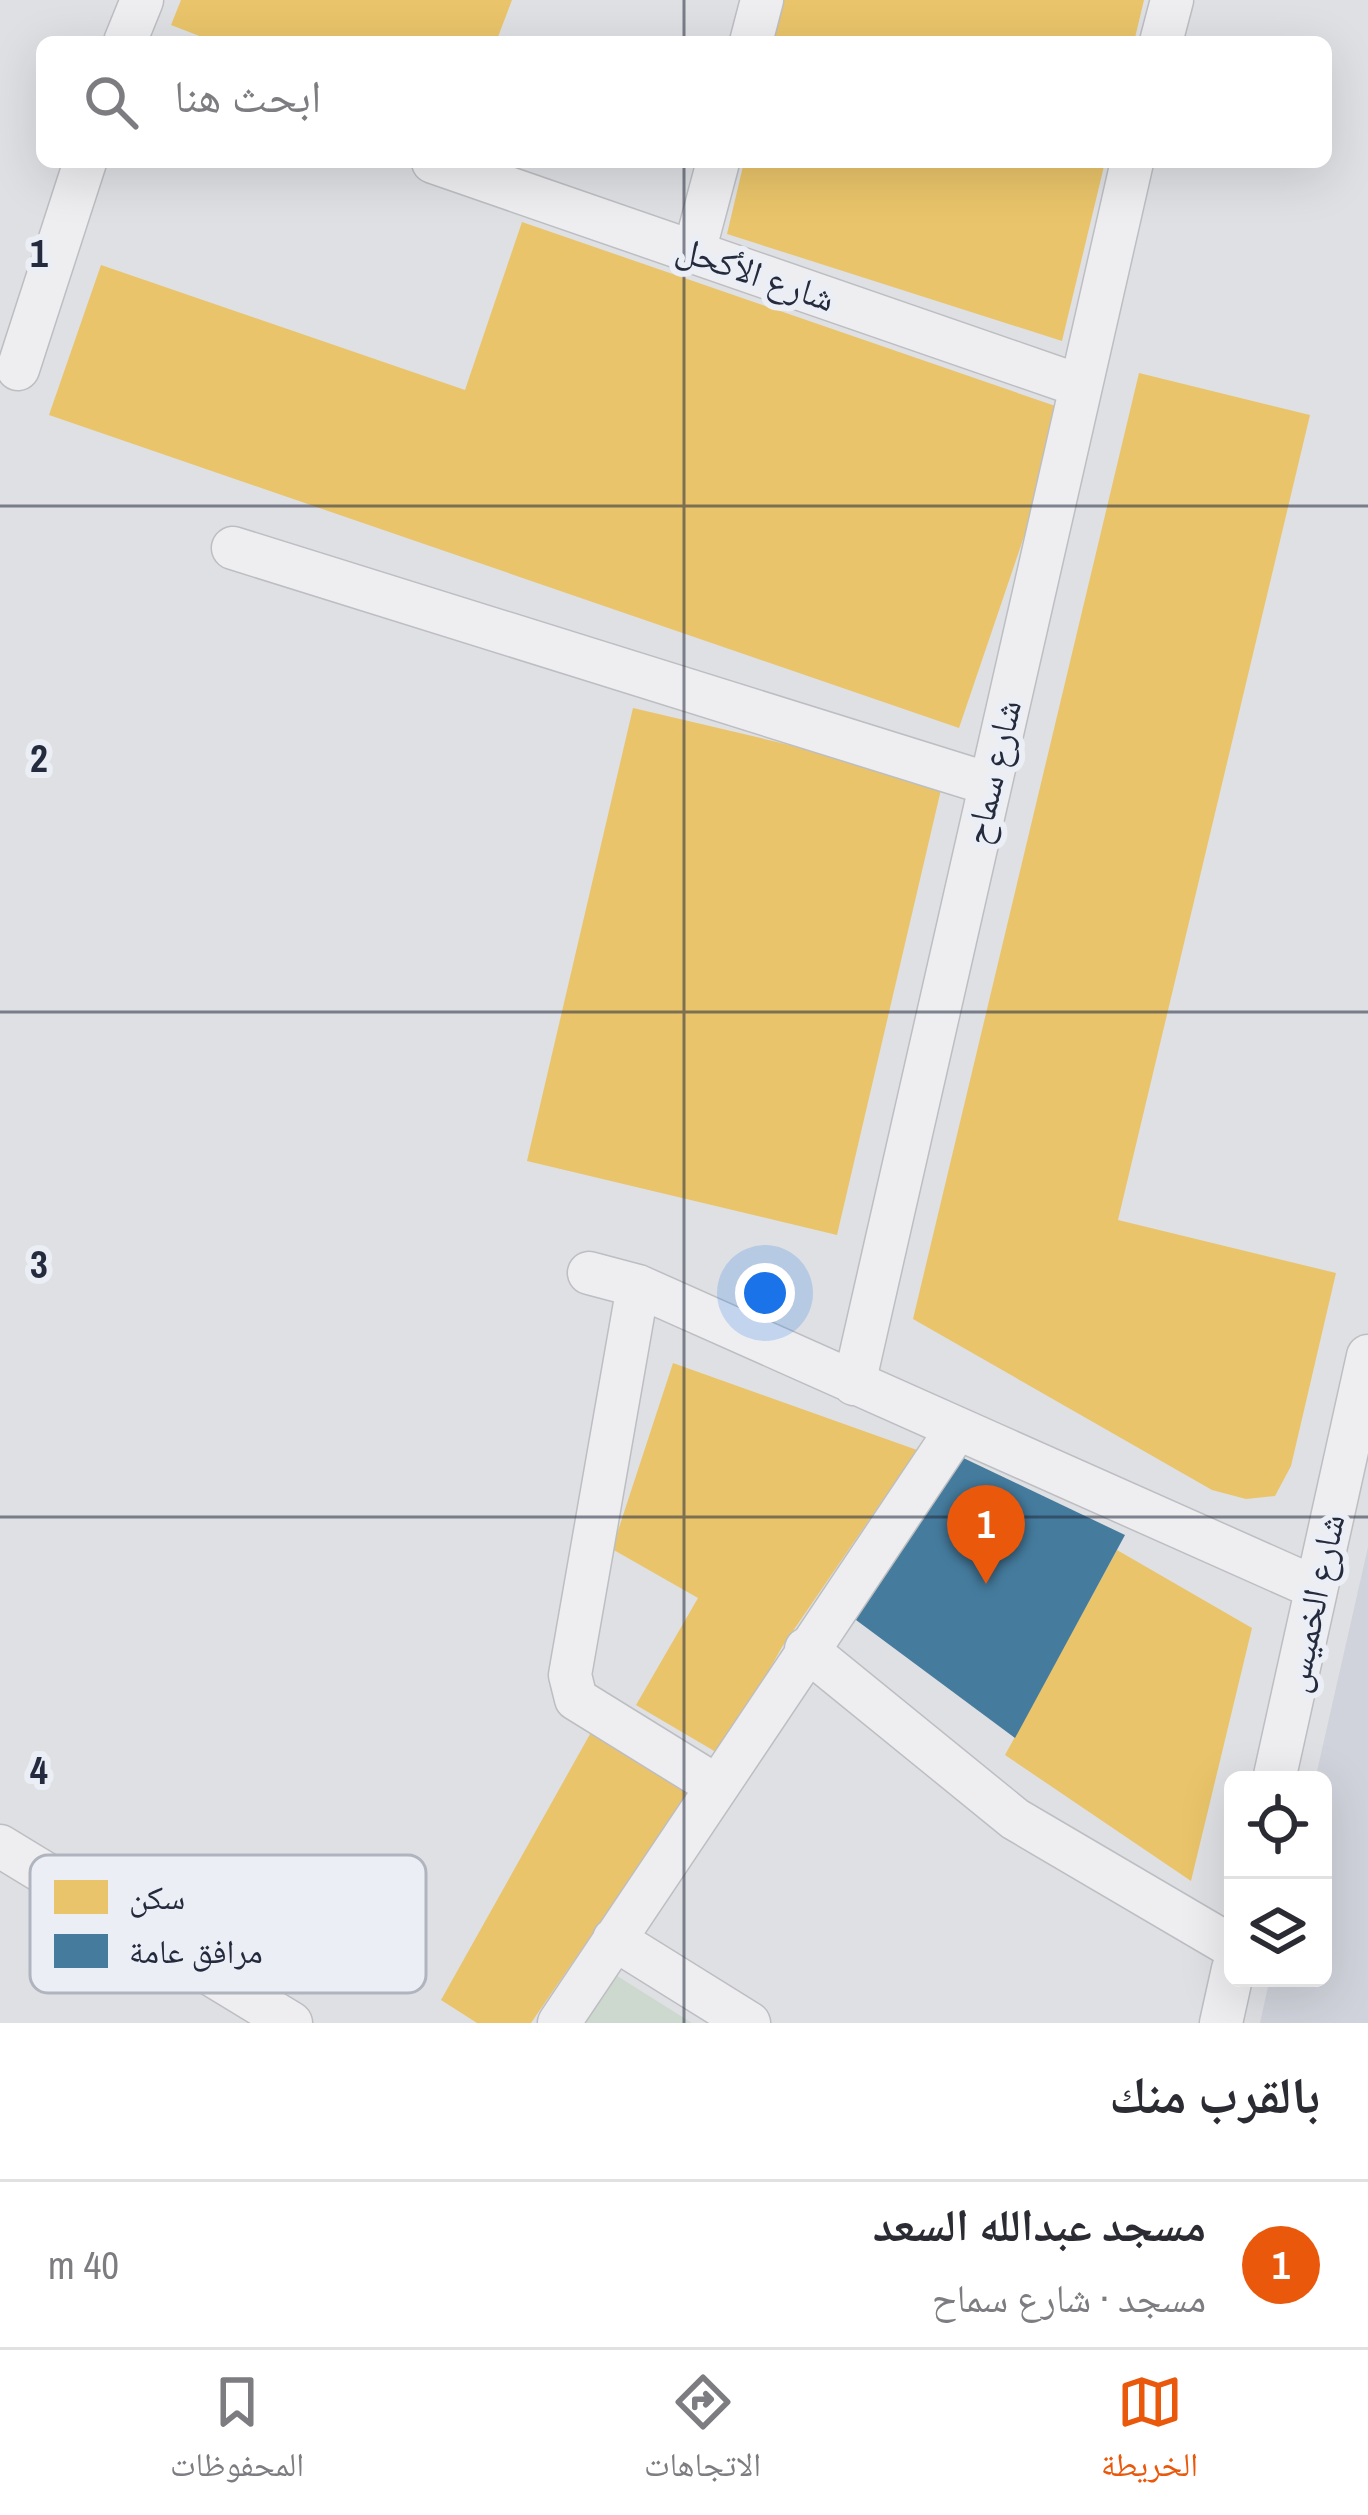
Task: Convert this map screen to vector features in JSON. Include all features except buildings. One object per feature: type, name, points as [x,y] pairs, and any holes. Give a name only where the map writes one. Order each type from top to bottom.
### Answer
[{"type":"street","points":[[127,36],[142,0]]},
{"type":"street","points":[[753,36],[762,0]]},
{"type":"street","points":[[1163,36],[1172,0]]},
{"type":"street","points":[[18,369],[83,168]]},
{"type":"street","name":"شارع الأكحل","points":[[450,168],[1078,385]]},
{"type":"street","points":[[694,252],[716,168]]},
{"type":"street","name":"شارع سماح","points":[[854,1384],[1131,168]]},
{"type":"street","points":[[233,548],[989,784]]},
{"type":"street","points":[[589,1274],[638,1286],[955,1432],[1316,1588]]},
{"type":"street","points":[[638,1286],[570,1675],[576,1700],[715,1785]]},
{"type":"street","name":"شارع الخميس","points":[[1276,1771],[1368,1356]]},
{"type":"street","points":[[559,2023],[955,1432]]},
{"type":"street","points":[[806,1648],[1016,1819],[1224,1942]]},
{"type":"street","points":[[0,1846],[30,1864]]},
{"type":"street","points":[[614,1939],[749,2023]]},
{"type":"street","points":[[1221,2023],[1229,1987]]},
{"type":"street","points":[[242,1993],[291,2023]]},
{"type":"shaded area","points":[[1368,1547],[1368,2023],[1260,2023],[1268,1987],[1332,1987],[1332,1771],[1317,1771]]},
{"type":"shaded area","points":[[614,1974],[692,2023],[583,2023]]},
{"type":"place","name":"مسجد عبدالله السعد","points":[[986,1584]]}]
